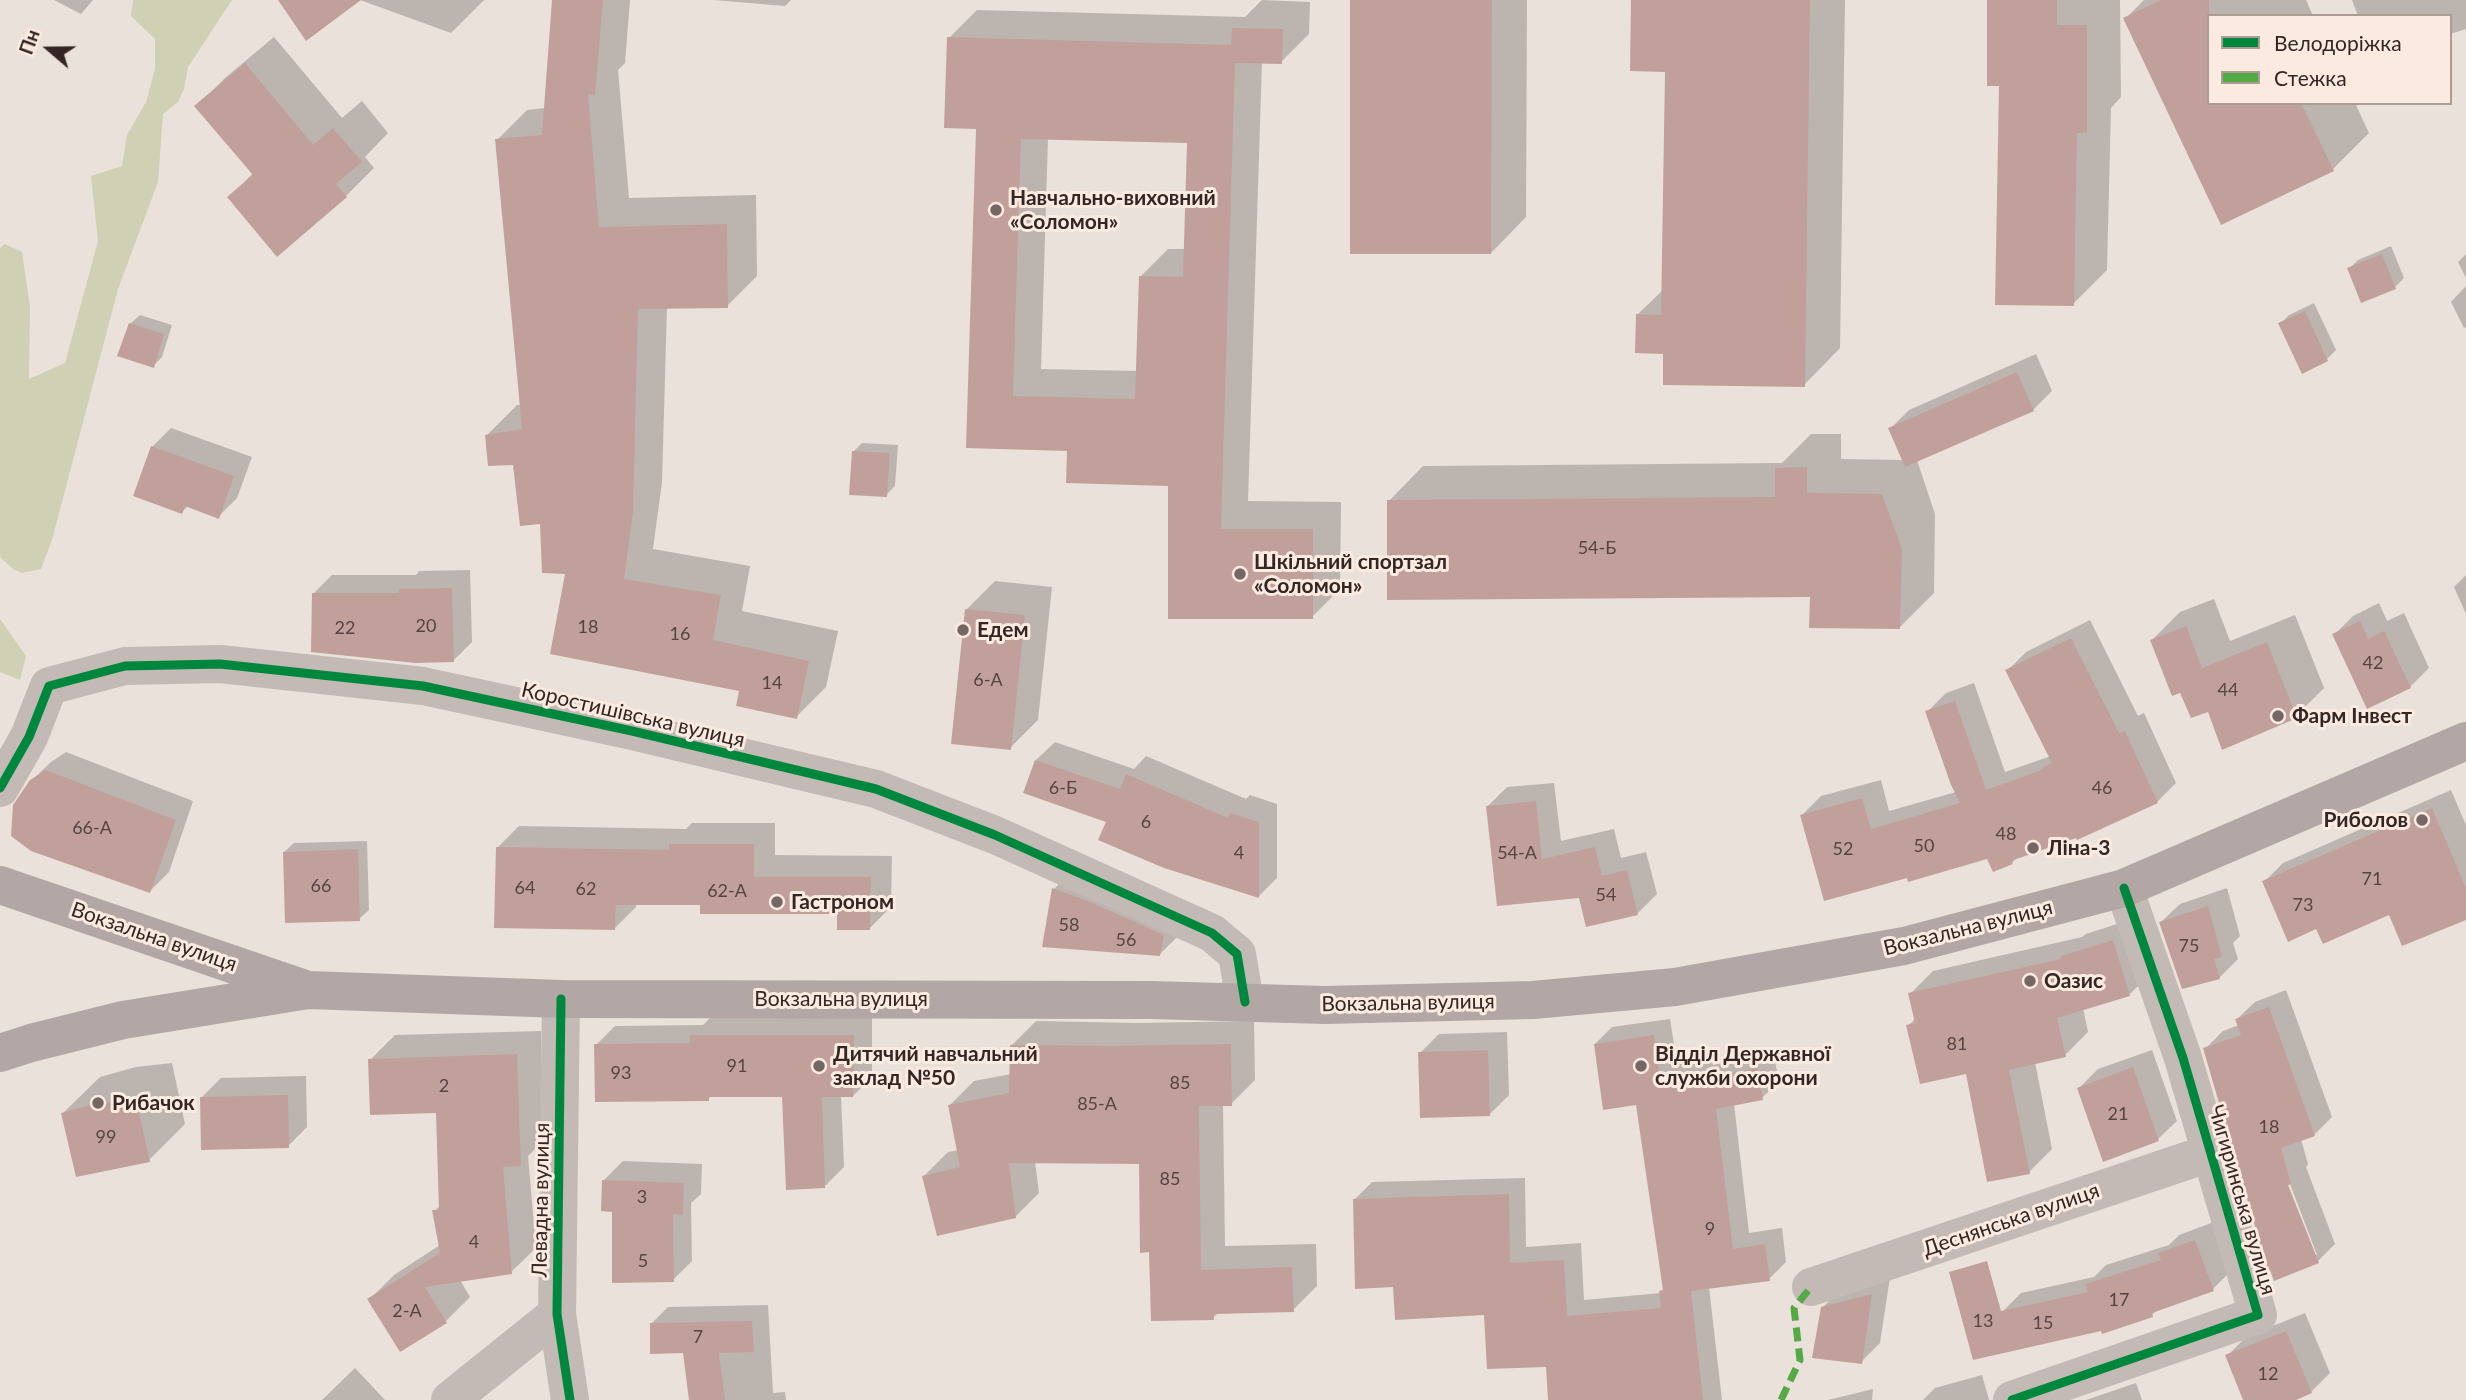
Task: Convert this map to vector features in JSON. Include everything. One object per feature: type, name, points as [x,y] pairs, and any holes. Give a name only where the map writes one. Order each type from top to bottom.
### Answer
[{"type":"main road","name":"Вокзальна вулиця","points":[[0,1053],[123,1020],[308,990],[561,999],[1152,1000],[1346,1004],[1533,1000],[1675,987],[1904,946],[2124,888],[2466,741]]},
{"type":"main road","name":"Вокзальна вулиця","points":[[0,885],[308,990]]},
{"type":"street","name":"Коростишівська вулиця","points":[[0,788],[29,737],[49,686],[125,666],[220,664],[423,686],[632,731],[876,789],[995,835],[1212,933],[1237,954],[1245,1002]]},
{"type":"street","name":"Чигиринська вулиця","points":[[2012,1400],[2258,1315],[2183,1058],[2124,888]]},
{"type":"street","name":"Левадна вулиця","points":[[561,999],[556,1314],[570,1400]]},
{"type":"street","name":"Деснянська вулиця","points":[[1811,1287],[2210,1153]]},
{"type":"street","points":[[450,1400],[556,1314]]},
{"type":"green space","points":[[133,0],[232,0],[188,67],[184,89],[178,102],[163,114],[158,182],[118,289],[52,540],[41,569],[22,573],[13,569],[0,554],[0,248],[5,244],[22,252],[30,307],[29,379],[65,363],[98,241],[91,176],[122,166],[127,135],[146,102],[155,69],[155,39],[131,16]]},
{"type":"green space","points":[[0,619],[26,656],[20,680],[0,672]]},
{"type":"building","points":[[278,0],[361,0],[306,41]]},
{"type":"building","points":[[552,0],[603,0],[595,95],[588,94],[599,227],[727,224],[728,308],[638,309],[633,513],[624,579],[721,595],[713,640],[809,661],[797,719],[736,706],[739,691],[550,654],[565,574],[542,573],[540,524],[520,526],[513,465],[488,466],[485,435],[522,429],[495,139],[542,135]]},
{"type":"building","points":[[1350,0],[1492,0],[1491,254],[1350,254]]},
{"type":"building","points":[[1631,0],[1810,0],[1805,387],[1663,385],[1663,354],[1635,353],[1636,314],[1661,315],[1665,72],[1630,71]]},
{"type":"building","points":[[1987,0],[2057,0],[2057,25],[2087,25],[2087,133],[2077,133],[2074,306],[1995,305],[1999,86],[1987,86]]},
{"type":"building","points":[[2161,0],[2209,0],[2207,105],[2302,105],[2334,171],[2221,225],[2123,18]]},
{"type":"building","name":"Навчально-виховний «Соломон»","points":[[1232,28],[1283,29],[1282,64],[1235,63],[1221,529],[1313,529],[1313,619],[1168,619],[1168,486],[1066,483],[1067,451],[966,448],[976,129],[944,128],[947,37],[1231,45]],"holes":[[[1021,139],[1187,143],[1183,277],[1139,276],[1135,399],[1013,396]]]},
{"type":"building","points":[[245,63],[313,145],[333,128],[362,162],[336,184],[347,197],[277,257],[227,197],[253,175],[194,106]]},
{"type":"building","points":[[2382,254],[2396,289],[2361,303],[2347,268]]},
{"type":"building","points":[[2305,311],[2328,361],[2302,374],[2278,323]]},
{"type":"building","points":[[129,323],[164,334],[154,368],[117,356]]},
{"type":"building","points":[[2017,372],[2034,411],[1905,467],[1888,428]]},
{"type":"building","points":[[151,446],[234,476],[219,519],[185,506],[182,514],[133,496]]},
{"type":"building","points":[[852,451],[890,453],[887,497],[849,495]]},
{"type":"building","points":[[1807,467],[1807,493],[1882,494],[1902,549],[1900,629],[1809,628],[1810,597],[1387,600],[1387,500],[1775,497],[1775,468]]},
{"type":"building","points":[[452,588],[454,662],[415,663],[311,652],[312,593],[399,593],[399,589]]},
{"type":"building","points":[[965,609],[1025,615],[1011,750],[951,744]]},
{"type":"building","points":[[2360,621],[2368,639],[2384,631],[2411,688],[2367,709],[2332,634]]},
{"type":"building","points":[[2186,626],[2202,668],[2267,642],[2297,718],[2222,750],[2208,712],[2191,718],[2180,693],[2172,696],[2150,640]]},
{"type":"building","points":[[2071,638],[2119,733],[2125,731],[2158,803],[2077,840],[2076,838],[2011,861],[2013,864],[1993,872],[1987,859],[1908,882],[1907,878],[1824,901],[1800,815],[1862,798],[1871,829],[1960,803],[1925,711],[1955,701],[1986,790],[2044,769],[2043,767],[2052,763],[2005,670]]},
{"type":"building","points":[[1035,760],[1120,789],[1126,774],[1228,818],[1230,813],[1259,822],[1259,898],[1164,868],[1098,840],[1106,822],[1023,793]]},
{"type":"building","points":[[46,770],[176,820],[150,893],[31,851],[11,836],[13,805],[30,780]]},
{"type":"building","points":[[1536,801],[1542,859],[1595,847],[1602,876],[1627,870],[1638,915],[1586,927],[1579,898],[1497,906],[1486,806]]},
{"type":"building","points":[[2432,808],[2466,888],[2466,920],[2402,946],[2389,915],[2323,944],[2316,929],[2288,942],[2262,881]]},
{"type":"building","points":[[669,844],[754,844],[754,877],[871,877],[870,930],[837,930],[837,914],[700,914],[700,905],[616,905],[615,930],[494,928],[496,847],[669,850]]},
{"type":"building","points":[[358,849],[360,921],[285,923],[283,852]]},
{"type":"building","points":[[1052,888],[1164,935],[1160,956],[1042,947]]},
{"type":"building","points":[[2208,906],[2222,957],[2214,959],[2220,979],[2182,989],[2159,922]]},
{"type":"building","points":[[2113,940],[2130,996],[2057,1018],[2066,1057],[2009,1070],[2030,1174],[1987,1182],[1966,1074],[1920,1084],[1906,1025],[1915,1023],[1908,993],[2061,959],[2061,956]]},
{"type":"building","points":[[2269,1007],[2315,1136],[2281,1148],[2291,1184],[2288,1185],[2319,1263],[2274,1281],[2270,1270],[2268,1271],[2203,1048],[2241,1035],[2235,1019]]},
{"type":"building","points":[[690,1035],[854,1035],[853,1097],[822,1097],[825,1188],[786,1190],[782,1097],[595,1102],[594,1044],[690,1043]]},
{"type":"building","points":[[1654,1035],[1660,1079],[1695,1072],[1697,1081],[1757,1068],[1763,1100],[1716,1109],[1733,1249],[1765,1244],[1770,1281],[1691,1291],[1703,1400],[1548,1400],[1546,1367],[1487,1369],[1484,1315],[1395,1320],[1393,1287],[1355,1289],[1353,1199],[1509,1194],[1510,1263],[1564,1260],[1567,1316],[1661,1308],[1659,1291],[1663,1290],[1636,1105],[1603,1110],[1594,1044]]},
{"type":"building","points":[[1231,1044],[1232,1106],[1199,1106],[1201,1270],[1292,1267],[1294,1312],[1214,1314],[1214,1320],[1151,1321],[1149,1252],[1140,1253],[1139,1164],[1009,1163],[1016,1218],[937,1236],[922,1176],[960,1167],[948,1105],[1009,1093],[1010,1045]]},
{"type":"building","points":[[1488,1050],[1490,1116],[1420,1118],[1418,1052]]},
{"type":"building","points":[[517,1054],[521,1166],[503,1167],[512,1274],[425,1287],[447,1323],[400,1352],[367,1299],[440,1253],[432,1210],[439,1210],[436,1113],[370,1115],[368,1059]]},
{"type":"building","points":[[2133,1067],[2159,1141],[2103,1162],[2077,1088]]},
{"type":"building","points":[[288,1095],[289,1148],[201,1150],[200,1097]]},
{"type":"building","points":[[136,1099],[150,1162],[76,1177],[61,1113],[98,1103]]},
{"type":"building","points":[[602,1180],[684,1183],[683,1215],[673,1214],[674,1282],[612,1283],[612,1212],[601,1211]]},
{"type":"building","points":[[2195,1240],[2214,1291],[2152,1313],[2153,1317],[2102,1334],[2101,1331],[1973,1360],[1949,1272],[1987,1261],[2001,1311],[2088,1292],[2085,1284],[2161,1260],[2158,1253]]},
{"type":"building","points":[[1872,1294],[1862,1364],[1812,1358],[1821,1307]]},
{"type":"building","points":[[752,1321],[754,1352],[719,1353],[725,1400],[689,1400],[683,1353],[650,1354],[650,1323]]},
{"type":"building","points":[[2286,1331],[2312,1393],[2296,1400],[2243,1400],[2225,1355]]},
{"type":"marked path","points":[[1781,1400],[1800,1360],[1794,1308],[1811,1287]]},
{"type":"cycle path","points":[[0,788],[29,737],[49,686],[125,666],[220,664],[423,686],[632,731],[876,789],[995,835],[1212,933],[1237,954],[1245,1002]]},
{"type":"cycle path","points":[[2012,1400],[2258,1315],[2183,1058],[2124,888]]},
{"type":"cycle path","points":[[561,999],[557,1314],[570,1400]]},
{"type":"place","name":"Навчально-виховний «Соломон»","points":[[996,210]]},
{"type":"place","name":"Шкільний спортзал «Соломон»","points":[[1240,574]]},
{"type":"place","name":"Едем","points":[[963,630]]},
{"type":"place","name":"Фарм Інвест","points":[[2278,716]]},
{"type":"place","name":"Риболов","points":[[2422,820]]},
{"type":"place","name":"Ліна-3","points":[[2033,848]]},
{"type":"place","name":"Гастроном","points":[[777,902]]},
{"type":"place","name":"Оазис","points":[[2030,981]]},
{"type":"place","name":"Дитячий навчальний заклад №50","points":[[819,1066]]},
{"type":"place","name":"Відділ Державної служби охорони","points":[[1641,1066]]},
{"type":"place","name":"Рибачок","points":[[98,1103]]}]
